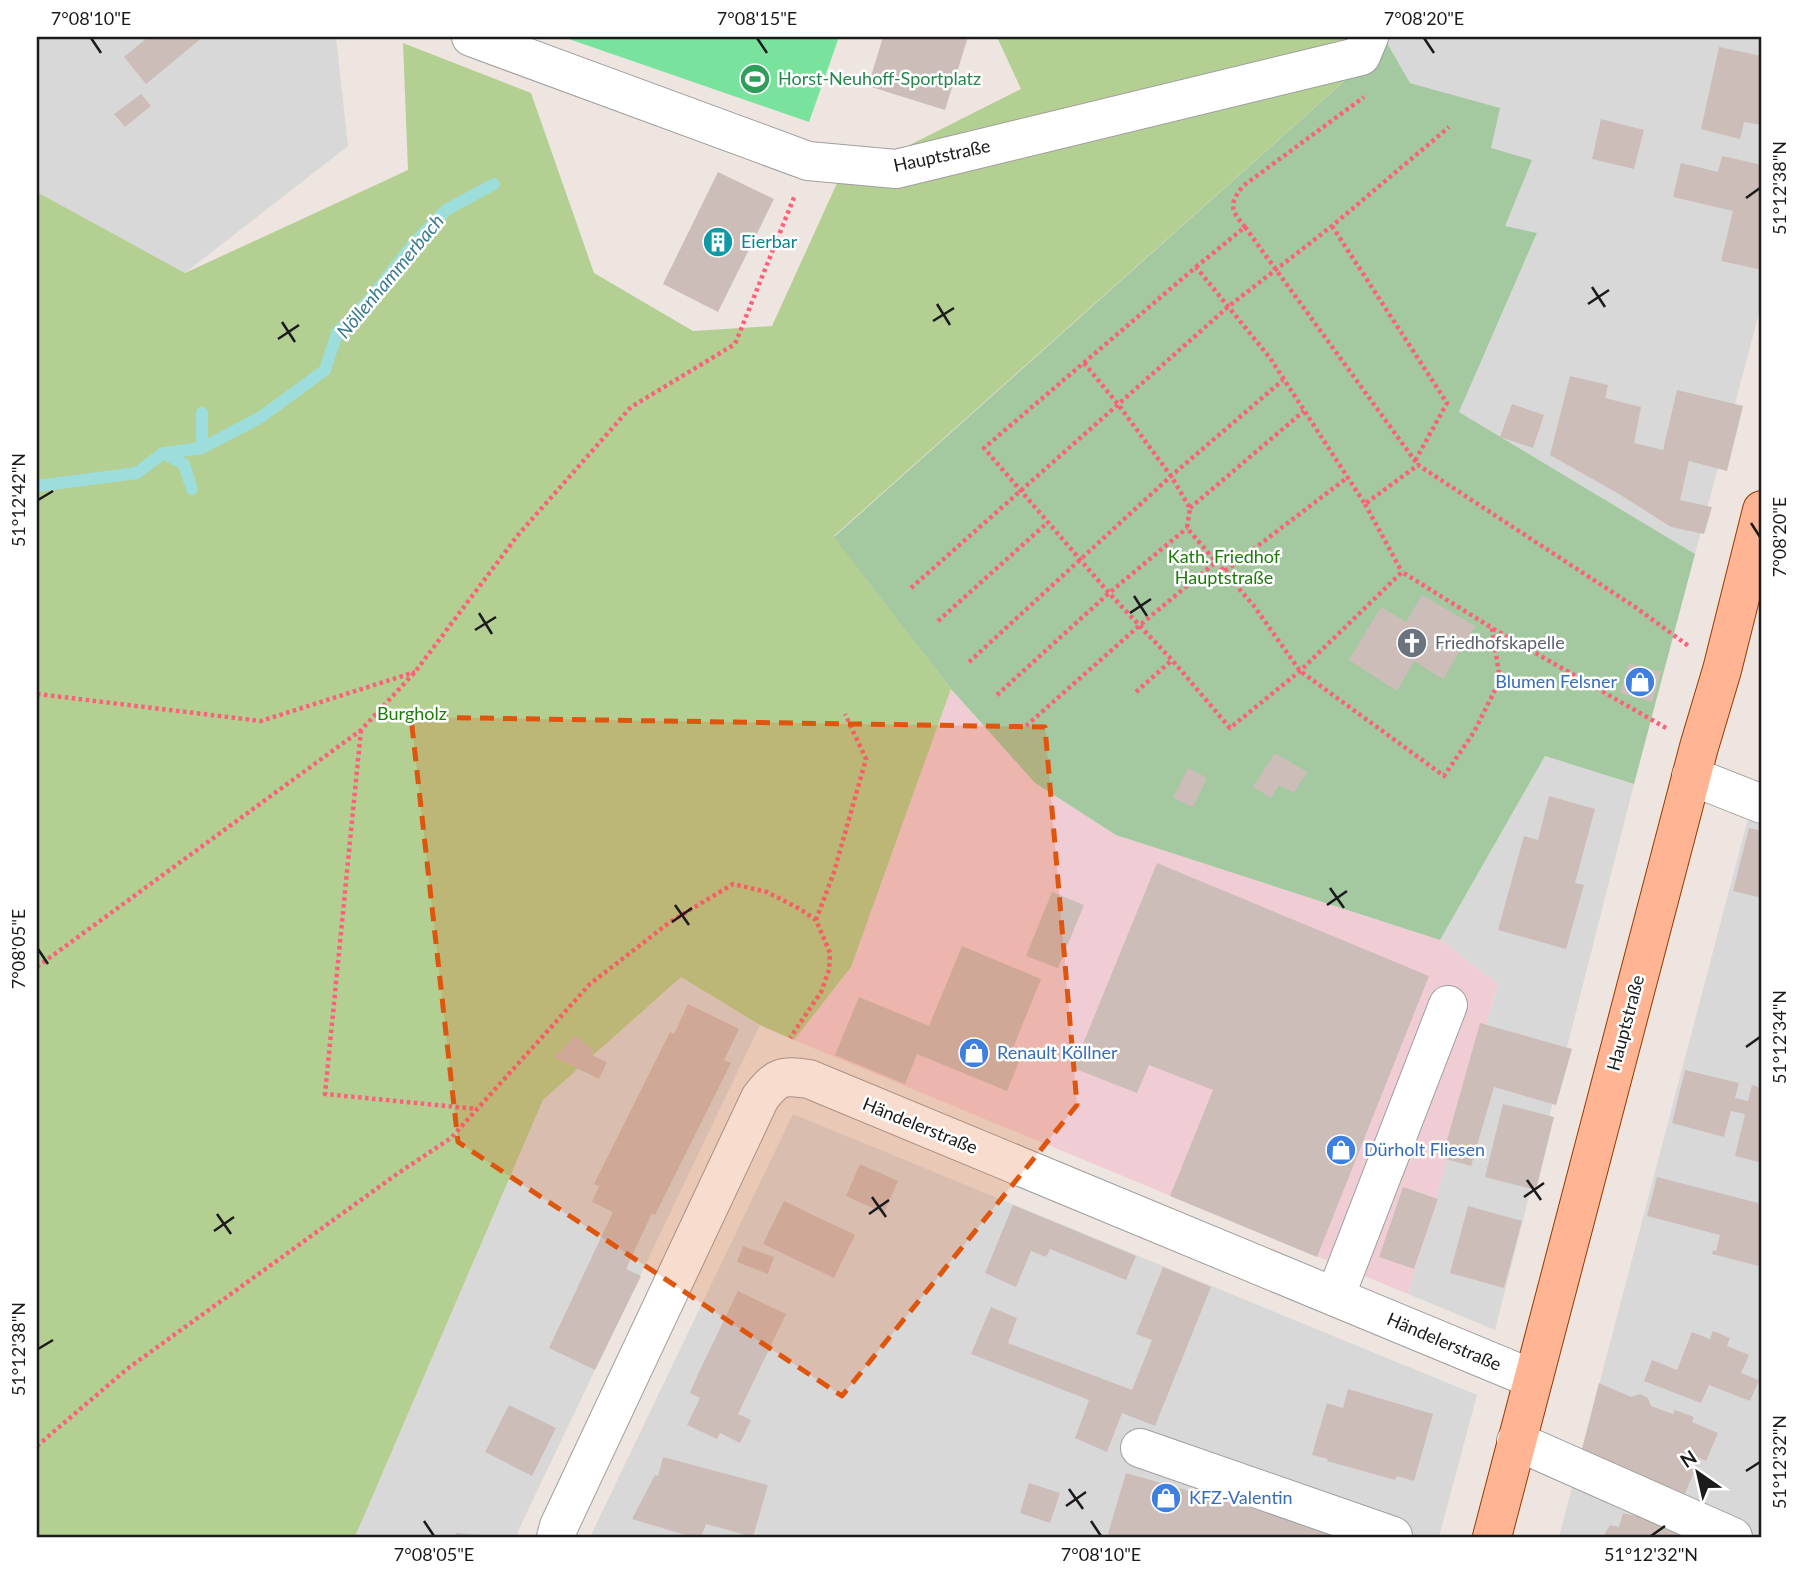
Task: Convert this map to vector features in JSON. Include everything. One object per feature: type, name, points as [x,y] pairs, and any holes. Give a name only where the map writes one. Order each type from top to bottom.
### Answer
[{"type":"main road","name":"Hauptstraße","points":[[1492,1537],[1762,510]]},
{"type":"street","name":"Hauptstraße","points":[[471,37],[808,161],[896,169],[1365,47]]},
{"type":"street","points":[[1695,761],[1762,804]]},
{"type":"street","points":[[1335,1297],[1448,1005]]},
{"type":"street","name":"Händelerstraße","points":[[780,1078],[790,1076],[809,1079],[1532,1379]]},
{"type":"street","points":[[556,1537],[760,1098],[780,1078]]},
{"type":"street","points":[[1516,1441],[1733,1537]]},
{"type":"street","points":[[1140,1448],[1394,1537]]},
{"type":"path","points":[[1365,47],[1371,92],[1243,186],[1233,199],[1233,213],[1416,463],[1634,607],[1722,670]]},
{"type":"path","points":[[911,588],[1228,306],[1332,226],[1449,127]]},
{"type":"path","points":[[37,967],[361,730],[415,671],[517,535],[631,407],[735,344],[808,161]]},
{"type":"path","points":[[1332,226],[1447,403],[1416,463],[1366,504]]},
{"type":"path","points":[[1245,227],[984,448],[1230,728],[1300,671],[1402,572]]},
{"type":"path","points":[[1196,267],[1270,358],[1366,504],[1402,572],[1695,761]]},
{"type":"path","points":[[1084,363],[1171,476],[1190,509]]},
{"type":"path","points":[[969,662],[1171,476],[1283,380]]},
{"type":"path","points":[[998,695],[1109,593],[1186,528],[1190,509],[1304,411]]},
{"type":"path","points":[[1225,572],[1348,477]]},
{"type":"path","points":[[938,621],[1048,523]]},
{"type":"path","points":[[1186,528],[1254,606],[1300,671],[1444,776],[1474,732],[1500,680],[1492,628]]},
{"type":"path","points":[[1026,726],[1217,561]]},
{"type":"path","points":[[1136,692],[1172,660]]},
{"type":"path","points":[[37,694],[261,721],[415,671]]},
{"type":"path","points":[[816,920],[834,872],[866,759],[845,714]]},
{"type":"path","points":[[361,730],[325,1094],[478,1109]]},
{"type":"path","points":[[37,1446],[127,1369],[451,1138],[590,984],[670,922],[733,884],[767,892],[816,920],[830,953],[830,970],[821,992],[789,1040],[780,1078]]},
{"type":"highlighted area","points":[[411,717],[1045,727],[1077,1105],[842,1396],[458,1142]]},
{"type":"shaded area","points":[[37,37],[336,37],[348,146],[185,273],[37,192]]},
{"type":"shaded area","points":[[1389,37],[1762,37],[1762,302],[1695,554],[1459,412],[1537,234],[1504,227],[1491,148],[1499,108],[1410,83],[1387,43]]},
{"type":"shaded area","points":[[951,689],[1035,783],[1116,835],[1440,940],[1498,984],[1408,1294],[794,1040],[851,967]]},
{"type":"shaded area","points":[[1545,756],[1634,784],[1495,1330],[1408,1294],[1498,984],[1440,940]]},
{"type":"shaded area","points":[[1762,765],[1762,1537],[1559,1537]]},
{"type":"shaded area","points":[[681,977],[760,1025],[517,1537],[355,1537],[543,1100]]},
{"type":"shaded area","points":[[793,1114],[1477,1395],[1439,1537],[590,1537]]},
{"type":"green space","name":"Horst-Neuhoff-Sportplatz","points":[[563,37],[839,37],[809,122]]},
{"type":"green space","name":"Burgholz","points":[[997,37],[1382,37],[1387,43],[834,536],[951,689],[851,967],[794,1040],[760,1025],[681,977],[543,1100],[355,1537],[37,1537],[37,192],[185,273],[408,170],[403,43],[531,93],[594,273],[693,331],[772,326],[838,181],[1021,89]]},
{"type":"green space","name":"Kath. Friedhof Hauptstraße","points":[[1387,43],[1410,83],[1500,108],[1491,148],[1532,160],[1505,226],[1537,233],[1459,412],[1695,554],[1634,784],[1545,756],[1440,940],[1116,835],[1035,783],[951,689],[834,537]]},
{"type":"building","points":[[148,37],[203,37],[146,84],[124,57]]},
{"type":"building","name":"Horst-Neuhoff-Sportplatz","points":[[883,37],[968,37],[945,110],[868,86]]},
{"type":"building","points":[[1719,47],[1762,56],[1762,125],[1744,122],[1740,139],[1701,129]]},
{"type":"building","points":[[141,94],[151,106],[125,127],[114,114]]},
{"type":"building","points":[[1601,119],[1644,130],[1634,169],[1592,159]]},
{"type":"building","points":[[1722,156],[1762,165],[1762,270],[1721,261],[1733,211],[1673,197],[1681,163],[1718,172]]},
{"type":"building","name":"Eierbar","points":[[718,172],[774,199],[718,312],[663,284]]},
{"type":"building","points":[[1570,376],[1608,385],[1605,398],[1641,407],[1634,443],[1663,450],[1677,390],[1743,406],[1727,471],[1689,461],[1680,500],[1712,507],[1704,534],[1671,527],[1550,455]]},
{"type":"building","points":[[1512,404],[1544,415],[1533,448],[1500,437]]},
{"type":"building","name":"Friedhofskapelle","points":[[1422,595],[1475,626],[1443,679],[1414,661],[1397,691],[1349,660],[1381,607],[1406,622]]},
{"type":"building","name":"Blumen Felsner","points":[[1629,663],[1661,672],[1652,702],[1620,693]]},
{"type":"building","points":[[1275,753],[1307,772],[1294,793],[1279,785],[1271,798],[1253,787]]},
{"type":"building","points":[[1188,768],[1207,778],[1193,807],[1173,798]]},
{"type":"building","points":[[1549,796],[1595,809],[1575,883],[1584,885],[1566,949],[1498,930],[1524,836],[1538,840]]},
{"type":"building","points":[[1749,828],[1762,831],[1762,898],[1733,891]]},
{"type":"building","points":[[1157,863],[1429,976],[1317,1257],[1170,1196],[1213,1090],[1149,1065],[1137,1093],[1073,1068]]},
{"type":"building","points":[[1052,892],[1084,905],[1058,968],[1026,956]]},
{"type":"building","points":[[962,946],[1041,979],[1013,1048],[1023,1052],[1007,1091],[917,1054],[905,1084],[835,1055],[859,997],[929,1026]]},
{"type":"building","points":[[688,1004],[739,1029],[724,1060],[731,1063],[655,1215],[652,1213],[626,1269],[641,1276],[595,1370],[549,1348],[613,1212],[592,1202],[599,1186],[594,1184],[670,1032],[674,1034]]},
{"type":"building","points":[[1480,1023],[1572,1049],[1556,1105],[1494,1087],[1471,1166],[1442,1158]]},
{"type":"building","points":[[575,1036],[594,1051],[591,1055],[607,1062],[599,1079],[554,1057]]},
{"type":"building","points":[[1685,1070],[1739,1083],[1735,1098],[1748,1101],[1752,1085],[1762,1088],[1762,1163],[1735,1156],[1745,1114],[1731,1111],[1724,1137],[1672,1123]]},
{"type":"building","points":[[1503,1104],[1554,1117],[1536,1190],[1485,1177]]},
{"type":"building","points":[[860,1164],[898,1181],[884,1213],[846,1196]]},
{"type":"building","points":[[1657,1177],[1762,1204],[1762,1267],[1712,1254],[1713,1250],[1716,1251],[1720,1235],[1647,1216]]},
{"type":"building","points":[[1403,1187],[1438,1199],[1414,1269],[1379,1257]]},
{"type":"building","points":[[784,1201],[855,1235],[834,1278],[763,1244]]},
{"type":"building","points":[[1013,1205],[1136,1256],[1126,1280],[1050,1249],[1046,1257],[1031,1251],[1016,1287],[985,1273]]},
{"type":"building","points":[[1468,1206],[1522,1221],[1504,1288],[1450,1273]]},
{"type":"building","points":[[743,1246],[774,1257],[768,1274],[737,1262]]},
{"type":"building","points":[[1163,1267],[1211,1287],[1155,1426],[1122,1413],[1107,1452],[1075,1438],[1089,1400],[971,1354],[991,1307],[1017,1318],[1008,1343],[1132,1390],[1152,1340],[1136,1334]]},
{"type":"building","points":[[738,1291],[786,1314],[738,1414],[751,1420],[740,1443],[720,1433],[717,1439],[687,1425],[700,1398],[690,1393]]},
{"type":"building","points":[[1713,1331],[1730,1338],[1727,1346],[1749,1355],[1741,1373],[1759,1380],[1750,1401],[1709,1385],[1701,1403],[1644,1381],[1652,1360],[1677,1370],[1692,1332],[1710,1339]]},
{"type":"building","points":[[1599,1383],[1631,1397],[1640,1394],[1648,1398],[1651,1406],[1673,1414],[1675,1410],[1694,1417],[1692,1422],[1718,1433],[1706,1461],[1700,1458],[1683,1498],[1581,1453]]},
{"type":"building","points":[[1348,1389],[1433,1414],[1414,1481],[1397,1476],[1395,1480],[1312,1455],[1327,1403],[1343,1408]]},
{"type":"building","points":[[509,1405],[556,1428],[532,1476],[485,1452]]},
{"type":"building","points":[[663,1457],[768,1485],[753,1537],[706,1524],[701,1537],[692,1537],[632,1519],[655,1475],[658,1476]]},
{"type":"building","name":"KFZ-Valentin","points":[[1126,1473],[1349,1536],[1349,1537],[1107,1537]]},
{"type":"building","points":[[1029,1483],[1060,1493],[1050,1523],[1020,1513]]},
{"type":"building","points":[[1623,1513],[1637,1514],[1663,1523],[1663,1528],[1686,1537],[1603,1537],[1610,1525],[1619,1527]]},
{"type":"building","points":[[456,1533],[481,1535],[481,1537],[456,1537]]},
{"type":"waterway","name":"Nöllenhammerbach","points":[[37,486],[137,473],[163,453],[202,448],[261,417],[325,370],[337,333],[371,298],[415,242],[446,210],[494,184]]},
{"type":"waterway","points":[[202,413],[202,448]]},
{"type":"waterway","points":[[163,453],[184,464],[192,489]]},
{"type":"place","name":"Horst-Neuhoff-Sportplatz","points":[[755,79]]},
{"type":"place","name":"Eierbar","points":[[718,242]]},
{"type":"place","name":"Friedhofskapelle","points":[[1412,643]]},
{"type":"place","name":"Blumen Felsner","points":[[1640,682]]},
{"type":"place","name":"Renault Köllner","points":[[974,1053]]},
{"type":"place","name":"Dürholt Fliesen","points":[[1341,1150]]},
{"type":"place","name":"KFZ-Valentin","points":[[1166,1498]]}]
